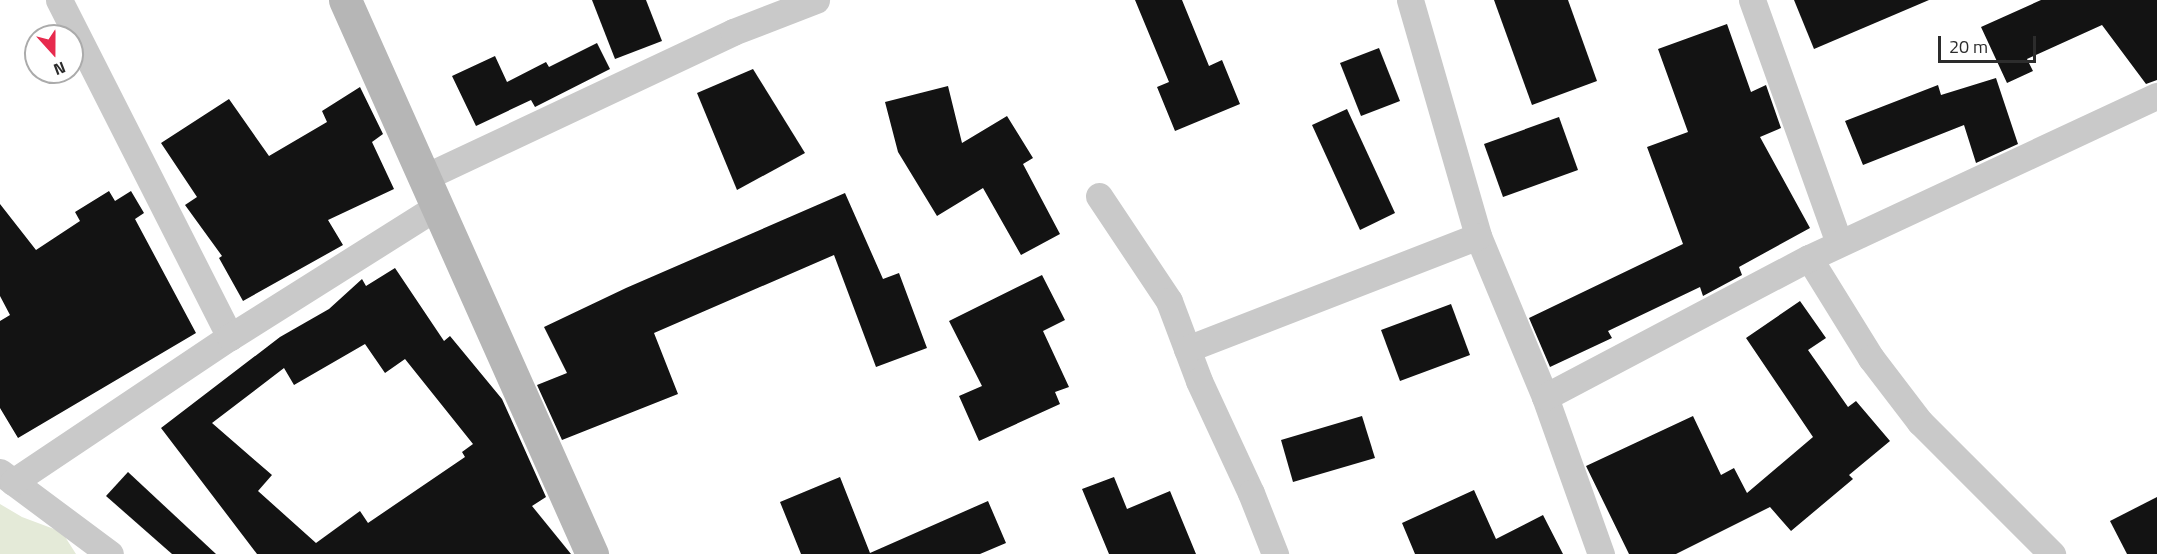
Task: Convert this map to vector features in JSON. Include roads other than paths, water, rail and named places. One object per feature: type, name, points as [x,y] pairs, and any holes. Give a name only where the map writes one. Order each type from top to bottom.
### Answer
[{"type":"street","points":[[59,0],[230,337]]},
{"type":"street","points":[[345,0],[592,554]]},
{"type":"street","points":[[110,554],[7,477],[230,337],[430,192],[733,32],[816,0]]},
{"type":"street","points":[[1410,0],[1478,236],[1545,397],[1601,554]]},
{"type":"street","points":[[1752,0],[1839,243]]},
{"type":"street","points":[[1545,397],[1839,243],[2157,96]]},
{"type":"street","points":[[1099,196],[1169,301],[1198,381],[1251,494],[1275,554]]},
{"type":"street","points":[[1187,349],[1478,236]]},
{"type":"street","points":[[1809,258],[1871,358],[1920,422],[2052,554]]}]
